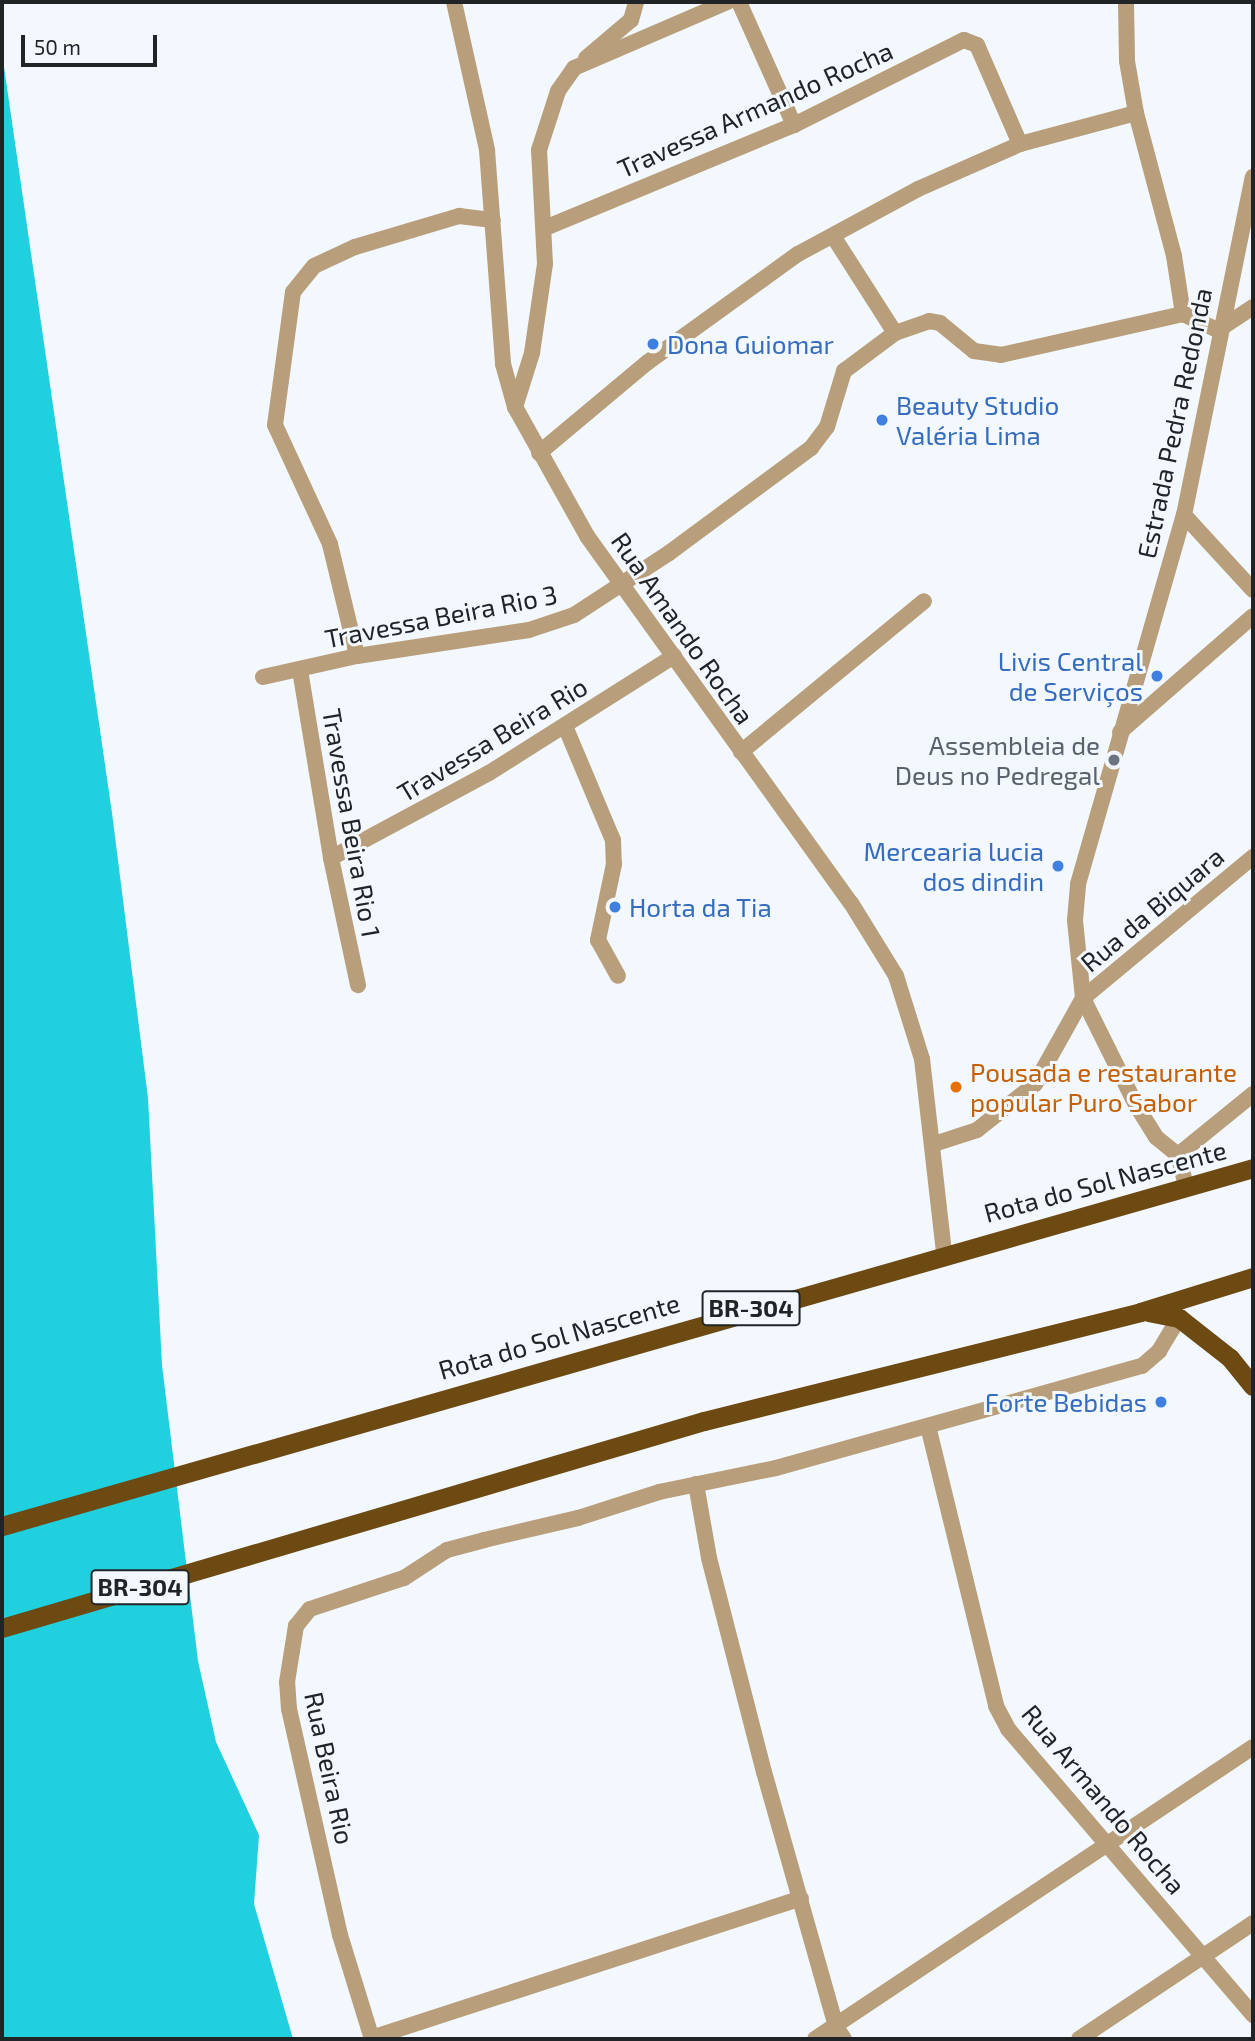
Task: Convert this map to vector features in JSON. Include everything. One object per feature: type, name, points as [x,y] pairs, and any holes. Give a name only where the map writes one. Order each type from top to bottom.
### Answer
[{"type":"highway","name":"Rota do Sol Nascente","points":[[2,1526],[944,1253],[1253,1168]]},
{"type":"highway","name":"BR-304","points":[[2,1628],[851,1381],[1140,1312],[1253,1276]]},
{"type":"highway","points":[[1140,1312],[1179,1318],[1230,1358],[1253,1386]]},
{"type":"street","name":"Rua Amando Rocha","points":[[454,2],[487,150],[503,364],[515,407],[539,453],[621,584],[851,903],[896,976],[919,1045],[934,1143],[944,1253]]},
{"type":"street","points":[[515,407],[532,353],[545,228],[538,150],[558,91],[574,68],[631,20],[636,2]]},
{"type":"street","points":[[574,68],[727,2]]},
{"type":"street","points":[[739,2],[793,125]]},
{"type":"street","points":[[1126,2],[1127,61],[1136,113],[1174,256],[1183,314],[1218,330],[1253,307]]},
{"type":"street","name":"Travessa Armando Rocha","points":[[545,228],[793,125],[953,44],[971,40],[979,51],[1020,144]]},
{"type":"street","points":[[539,453],[648,362],[798,254],[918,189],[1020,144],[1136,113]]},
{"type":"street","name":"Estrada Pedra Redonda","points":[[1083,998],[1075,920],[1078,884],[1184,515],[1218,330],[1253,177]]},
{"type":"street","points":[[358,656],[330,544],[275,425],[293,292],[314,266],[355,247],[459,216],[493,220]]},
{"type":"street","points":[[833,236],[895,333]]},
{"type":"street","name":"Travessa Beira Rio 3","points":[[263,677],[358,656],[529,630],[574,615],[811,448],[827,427],[844,371],[895,333],[929,321],[940,323],[974,351],[1001,355],[1183,314]]},
{"type":"street","points":[[1184,515],[1253,590]]},
{"type":"street","points":[[741,752],[924,601]]},
{"type":"street","points":[[1120,732],[1253,616]]},
{"type":"street","name":"Travessa Beira Rio","points":[[331,858],[489,773],[674,656]]},
{"type":"street","name":"Travessa Beira Rio 1","points":[[300,670],[331,858],[358,985]]},
{"type":"street","points":[[565,726],[613,840],[614,864],[598,940],[618,976]]},
{"type":"street","name":"Rua da Biquara","points":[[1083,998],[1253,857]]},
{"type":"street","points":[[934,1143],[977,1130],[1035,1084],[1083,998]]},
{"type":"street","points":[[1083,998],[1137,1107],[1156,1137],[1178,1155],[1186,1186]]},
{"type":"street","points":[[1178,1155],[1253,1094]]},
{"type":"street","name":"Rua Beira Rio","points":[[372,2039],[340,1935],[289,1709],[287,1682],[296,1626],[310,1609],[324,1602],[404,1578],[447,1550],[696,1484],[776,1468],[1142,1366],[1159,1351],[1179,1318]]},
{"type":"street","name":"Rua Armando Rocha","points":[[928,1426],[996,1706],[1008,1729],[1110,1844],[1253,2015]]},
{"type":"street","points":[[696,1484],[709,1558],[840,2033]]},
{"type":"street","points":[[815,2039],[840,2033],[1110,1844],[1253,1748]]},
{"type":"street","points":[[372,2039],[801,1898]]},
{"type":"street","points":[[1079,2039],[1253,1923]]},
{"type":"water","points":[[2,53],[112,813],[148,1098],[162,1365],[198,1661],[216,1742],[259,1835],[254,1904],[293,2039],[2,2039]]},
{"type":"place","name":"Dona Guiomar","points":[[653,344]]},
{"type":"place","name":"Beauty Studio Valéria Lima","points":[[882,420]]},
{"type":"place","name":"Livis Central de Serviços","points":[[1157,676]]},
{"type":"place","name":"Assembleia de Deus no Pedregal","points":[[1114,760]]},
{"type":"place","name":"Mercearia lucia dos dindin","points":[[1058,866]]},
{"type":"place","name":"Horta da Tia","points":[[615,907]]},
{"type":"place","name":"Pousada e restaurante popular Puro Sabor","points":[[956,1087]]},
{"type":"place","name":"Forte Bebidas","points":[[1161,1402]]}]
